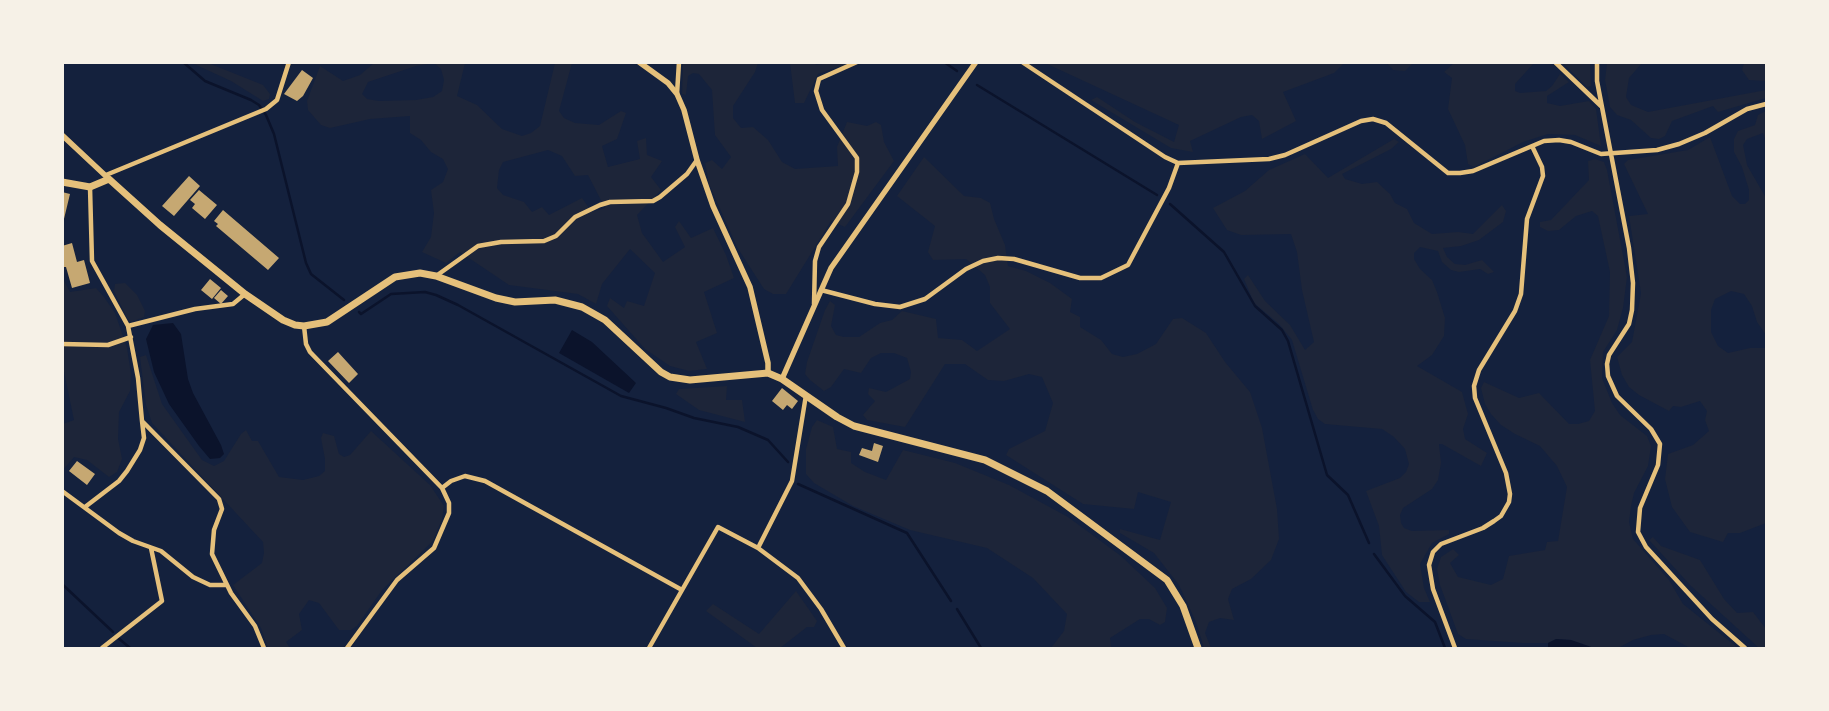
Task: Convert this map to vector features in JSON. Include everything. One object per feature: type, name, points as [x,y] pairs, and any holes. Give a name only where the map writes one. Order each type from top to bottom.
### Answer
[{"type":"main road","points":[[62,182],[90,187],[108,177],[160,225],[245,294],[283,320],[304,326],[326,322],[395,277],[420,273],[436,276],[496,298],[516,302],[554,300],[582,307],[604,320],[661,372],[670,377],[690,380],[768,374],[782,379],[837,417],[854,426],[985,460],[1047,491],[1167,580],[1183,606],[1198,648]]},
{"type":"street","points":[[62,135],[108,177],[266,109],[277,100],[289,62]]},
{"type":"street","points":[[639,62],[668,83],[677,94],[684,110],[697,160],[713,206],[750,287],[768,363],[768,374]]},
{"type":"street","points":[[677,94],[679,62]]},
{"type":"street","points":[[814,304],[816,262],[819,247],[848,204],[857,172],[857,158],[822,110],[816,91],[820,80],[857,62]]},
{"type":"street","points":[[782,379],[831,268],[850,238],[976,62]]},
{"type":"street","points":[[1022,62],[1178,163],[1269,159],[1285,155],[1361,121],[1373,119],[1386,123],[1448,173],[1473,171],[1544,141],[1559,140],[1571,142],[1601,154],[1658,150],[1679,144],[1747,108],[1766,104]]},
{"type":"street","points":[[1555,62],[1602,106]]},
{"type":"street","points":[[1597,62],[1596,81],[1630,248],[1633,283],[1632,310],[1628,324],[1609,355],[1607,364],[1608,376],[1617,396],[1651,429],[1660,444],[1658,465],[1640,508],[1638,532],[1646,547],[1712,619],[1746,648]]},
{"type":"street","points":[[1455,648],[1433,589],[1429,565],[1433,552],[1441,544],[1483,528],[1501,516],[1509,502],[1510,494],[1506,473],[1475,398],[1474,386],[1480,370],[1515,311],[1521,294],[1527,219],[1543,176],[1542,167],[1532,146]]},
{"type":"street","points":[[436,276],[478,246],[501,242],[544,241],[556,236],[575,217],[600,205],[610,202],[652,201],[660,198],[687,174],[697,160]]},
{"type":"street","points":[[821,290],[875,304],[900,306],[925,299],[966,269],[983,261],[998,258],[1014,259],[1080,278],[1101,278],[1128,265],[1169,188],[1178,163]]},
{"type":"street","points":[[85,507],[119,480],[127,471],[140,450],[144,438],[138,378],[128,326],[92,261],[90,187]]},
{"type":"street","points":[[128,326],[195,309],[233,304],[245,294]]},
{"type":"street","points":[[304,326],[306,344],[310,352],[442,488],[449,503],[449,512],[434,548],[397,580],[347,648]]},
{"type":"street","points":[[62,344],[108,345],[131,337]]},
{"type":"street","points":[[758,548],[792,481],[806,395]]},
{"type":"street","points":[[142,421],[219,500],[222,509],[214,530],[212,554],[227,585],[254,626],[264,648]]},
{"type":"street","points":[[442,488],[451,481],[465,476],[485,481],[682,590]]},
{"type":"street","points":[[62,491],[120,533],[161,551],[193,577],[210,586],[227,585]]},
{"type":"street","points":[[649,648],[718,527],[758,548],[798,578],[821,609],[844,648]]},
{"type":"street","points":[[102,648],[162,601],[151,548]]},
{"type":"shaded area","points":[[192,63],[208,63],[263,85],[270,94],[269,99],[263,101],[231,81]]},
{"type":"shaded area","points":[[374,63],[434,63],[465,63],[457,96],[477,105],[502,129],[522,136],[531,133],[540,126],[555,63],[572,63],[559,111],[564,118],[575,123],[599,125],[621,111],[626,113],[617,139],[602,146],[608,167],[640,159],[637,141],[646,138],[647,155],[662,161],[651,177],[661,190],[637,215],[642,233],[663,262],[685,247],[675,227],[679,221],[691,238],[713,228],[726,255],[734,278],[704,292],[717,333],[696,342],[707,369],[689,371],[670,366],[645,349],[607,306],[610,298],[624,308],[627,301],[644,306],[655,273],[630,249],[602,284],[596,304],[578,294],[509,285],[460,252],[446,263],[422,252],[431,237],[434,213],[431,190],[443,182],[448,169],[443,159],[431,152],[421,140],[410,133],[410,116],[370,119],[330,128],[321,125],[308,110],[307,101],[320,66],[343,81],[360,75]],"holes":[[[434,63],[441,69],[444,80],[442,91],[433,97],[416,100],[379,101],[367,99],[362,94],[368,82],[416,66]],[[548,150],[562,156],[575,176],[588,175],[605,208],[592,212],[582,198],[549,215],[542,207],[532,212],[524,202],[503,195],[497,188],[499,170],[503,162]]]},
{"type":"shaded area","points":[[683,63],[758,63],[755,72],[733,106],[733,118],[741,128],[753,127],[768,140],[782,162],[795,169],[838,166],[837,147],[847,122],[867,126],[876,122],[881,125],[884,142],[894,161],[845,227],[831,221],[786,294],[773,294],[764,289],[737,247],[709,184],[705,163],[712,160],[722,169],[731,157],[715,135],[712,90],[699,74],[693,73],[688,76],[686,95],[682,94]]},
{"type":"shaded area","points":[[790,63],[815,63],[816,65],[849,63],[818,74],[804,103],[795,103]]},
{"type":"shaded area","points":[[1045,63],[1350,63],[1343,64],[1334,73],[1283,92],[1296,121],[1262,139],[1259,121],[1252,115],[1241,117],[1190,141],[1193,152],[1171,148],[1091,100],[1097,97],[1135,122],[1174,142],[1179,125]]},
{"type":"shaded area","points":[[1387,63],[1413,63],[1405,71],[1393,70]]},
{"type":"shaded area","points":[[1454,63],[1534,63],[1515,84],[1515,91],[1520,93],[1546,91],[1560,74],[1569,82],[1547,96],[1547,103],[1560,106],[1589,101],[1596,109],[1601,146],[1575,135],[1548,134],[1523,142],[1474,167],[1468,164],[1465,145],[1448,109],[1452,78],[1444,72]]},
{"type":"shaded area","points":[[1563,63],[1590,63],[1591,86],[1587,87]]},
{"type":"shaded area","points":[[1607,63],[1642,63],[1629,78],[1626,97],[1631,105],[1648,112],[1766,90],[1766,98],[1718,112],[1713,106],[1672,121],[1665,136],[1659,139],[1651,138],[1631,120],[1617,115],[1610,107],[1605,80]]},
{"type":"shaded area","points":[[1744,63],[1766,63],[1766,81],[1749,80],[1742,70]]},
{"type":"shaded area","points":[[1766,111],[1766,141],[1763,133],[1747,139],[1743,145],[1747,165],[1766,198],[1766,335],[1757,322],[1752,306],[1744,294],[1731,291],[1715,299],[1711,310],[1711,332],[1718,346],[1728,353],[1750,348],[1766,348],[1766,523],[1740,533],[1728,533],[1723,542],[1690,532],[1672,507],[1665,479],[1668,454],[1693,445],[1709,431],[1705,420],[1707,411],[1700,401],[1681,407],[1673,406],[1669,411],[1639,395],[1629,387],[1622,375],[1617,357],[1632,342],[1641,293],[1629,216],[1648,214],[1624,164],[1628,160],[1688,150],[1710,137],[1732,196],[1740,204],[1745,204],[1749,200],[1749,190],[1742,167],[1734,152],[1734,139],[1738,131],[1755,125],[1758,115]]},
{"type":"shaded area","points":[[1394,139],[1399,142],[1391,149],[1342,174],[1345,179],[1362,184],[1377,182],[1390,194],[1395,203],[1407,209],[1414,223],[1432,234],[1458,232],[1473,234],[1502,205],[1506,211],[1503,222],[1479,240],[1461,246],[1443,248],[1447,257],[1455,264],[1465,265],[1482,260],[1494,272],[1488,274],[1480,269],[1459,272],[1451,270],[1442,262],[1438,251],[1420,247],[1414,253],[1414,259],[1420,269],[1432,280],[1445,318],[1444,336],[1432,355],[1417,366],[1462,392],[1468,414],[1463,429],[1465,439],[1487,453],[1481,466],[1439,444],[1441,463],[1438,480],[1432,489],[1403,508],[1400,515],[1404,528],[1412,531],[1449,530],[1449,534],[1432,543],[1420,564],[1424,588],[1430,602],[1419,602],[1406,592],[1382,555],[1379,526],[1366,491],[1400,478],[1406,472],[1409,464],[1405,449],[1394,437],[1382,429],[1325,424],[1318,419],[1313,410],[1292,340],[1279,324],[1254,303],[1244,279],[1248,275],[1265,301],[1290,325],[1305,350],[1314,342],[1302,290],[1297,252],[1291,234],[1241,235],[1227,230],[1213,208],[1245,191],[1269,170],[1305,154],[1328,178]]},
{"type":"shaded area","points":[[924,157],[964,196],[981,198],[990,203],[994,219],[1005,245],[1008,266],[1026,271],[1050,283],[1072,299],[1070,312],[1080,317],[1080,327],[1101,340],[1112,354],[1123,357],[1137,354],[1156,344],[1173,319],[1182,318],[1206,333],[1225,362],[1250,392],[1262,428],[1277,509],[1279,539],[1271,560],[1251,579],[1232,589],[1228,599],[1234,620],[1220,618],[1209,622],[1205,633],[1211,648],[1204,648],[1196,622],[1179,585],[1154,553],[1120,533],[1120,529],[1160,540],[1171,502],[1138,492],[1134,509],[1083,504],[1006,455],[1009,449],[1045,431],[1053,403],[1042,377],[1029,374],[1004,381],[988,380],[965,364],[945,364],[905,427],[867,420],[863,415],[875,401],[868,394],[869,388],[886,392],[910,379],[911,372],[907,358],[894,353],[881,353],[871,358],[861,373],[844,369],[831,387],[824,391],[805,374],[807,362],[825,310],[830,301],[835,305],[831,326],[836,335],[844,337],[859,337],[880,323],[892,320],[902,311],[936,319],[938,338],[962,340],[977,351],[1010,329],[990,303],[990,287],[985,275],[966,259],[933,260],[928,252],[935,226],[897,196]]},
{"type":"shaded area","points":[[1595,159],[1604,162],[1607,170],[1627,277],[1623,308],[1617,330],[1603,352],[1602,378],[1612,403],[1620,415],[1647,436],[1651,446],[1648,466],[1634,493],[1631,506],[1629,522],[1633,539],[1669,580],[1683,604],[1738,648],[1690,648],[1664,634],[1633,640],[1618,648],[1594,648],[1571,640],[1556,639],[1548,643],[1522,643],[1466,639],[1458,634],[1440,585],[1437,569],[1441,557],[1453,549],[1459,555],[1450,563],[1458,577],[1491,585],[1503,579],[1509,556],[1545,550],[1547,542],[1558,541],[1567,487],[1557,466],[1540,446],[1501,425],[1485,404],[1481,388],[1484,382],[1519,398],[1539,393],[1569,424],[1589,421],[1595,411],[1590,360],[1609,316],[1610,272],[1598,216],[1592,211],[1576,216],[1559,230],[1548,231],[1540,227],[1540,222],[1551,220],[1589,180],[1588,161]]},
{"type":"shaded area","points":[[62,277],[70,292],[96,288],[115,313],[127,348],[131,374],[130,391],[119,412],[118,439],[122,459],[117,472],[109,477],[87,460],[74,457],[63,470],[63,424],[74,420],[63,367]]},
{"type":"shaded area","points":[[125,283],[137,295],[145,311],[144,317],[131,322],[127,318],[114,291],[115,284]]},
{"type":"shaded area","points":[[173,323],[181,334],[188,379],[193,393],[221,445],[224,454],[220,458],[210,459],[199,446],[169,404],[154,372],[146,339],[153,325]]},
{"type":"shaded area","points":[[572,330],[592,342],[636,383],[629,393],[559,353]]},
{"type":"shaded area","points":[[146,355],[162,404],[202,460],[214,466],[224,461],[241,434],[246,430],[252,441],[258,441],[279,477],[303,480],[319,476],[325,471],[321,438],[323,433],[334,436],[339,454],[344,457],[350,455],[371,431],[430,485],[444,506],[442,519],[433,541],[382,590],[357,626],[351,630],[339,630],[319,603],[309,600],[299,614],[302,630],[286,642],[290,648],[268,648],[261,628],[233,585],[262,563],[264,553],[263,542],[152,423],[146,405],[140,357]]},
{"type":"shaded area","points":[[727,386],[726,400],[742,400],[745,422],[699,410],[676,394],[679,389]]},
{"type":"shaded area","points":[[817,420],[833,427],[837,449],[851,452],[851,463],[865,472],[886,480],[903,450],[955,463],[1009,485],[1068,517],[1121,556],[1155,588],[1167,608],[1165,622],[1160,625],[1149,619],[1140,619],[1110,638],[1111,648],[1051,648],[1064,631],[1067,614],[1033,578],[987,548],[910,530],[853,506],[814,483],[806,474],[806,449],[812,427]]},
{"type":"shaded area","points":[[1653,537],[1661,546],[1700,560],[1724,599],[1737,613],[1753,612],[1766,629],[1766,648],[1759,648],[1691,586],[1649,540]]},
{"type":"shaded area","points":[[796,591],[817,621],[814,627],[807,627],[780,648],[757,648],[706,611],[713,604],[759,634]]},
{"type":"shaded area","points":[[1556,639],[1571,640],[1594,648],[1548,648],[1548,643]]},
{"type":"building","points":[[302,70],[313,78],[303,96],[297,101],[284,94]]},
{"type":"building","points":[[189,176],[200,186],[174,216],[162,206]]},
{"type":"building","points":[[199,190],[217,205],[205,219],[192,208],[195,204],[190,200]]},
{"type":"building","points":[[62,192],[70,194],[63,223],[62,223]]},
{"type":"building","points":[[223,210],[279,258],[268,270],[216,226],[218,224],[214,221]]},
{"type":"building","points":[[72,243],[77,262],[84,260],[90,283],[72,288],[66,267],[62,265],[62,246]]},
{"type":"building","points":[[210,279],[221,288],[212,299],[201,290]]},
{"type":"building","points":[[221,290],[228,296],[221,304],[214,298]]},
{"type":"building","points":[[338,352],[358,374],[349,383],[328,361]]},
{"type":"building","points":[[782,388],[798,401],[792,409],[787,405],[783,410],[772,401]]},
{"type":"building","points":[[874,443],[883,446],[878,462],[859,455],[862,448],[872,451]]},
{"type":"building","points":[[77,461],[95,474],[87,485],[69,471]]},
{"type":"waterway","points":[[183,62],[205,81],[259,105],[266,115],[274,134],[306,263],[311,274],[344,300]]},
{"type":"waterway","points":[[944,62],[957,71]]},
{"type":"waterway","points":[[977,85],[1157,195]]},
{"type":"waterway","points":[[1170,204],[1224,252],[1255,306],[1282,330],[1288,341],[1327,475],[1348,495],[1369,543]]},
{"type":"waterway","points":[[359,312],[361,314],[391,294],[425,292],[436,295],[458,305],[621,396],[694,418],[738,427],[768,440],[788,462]]},
{"type":"waterway","points":[[798,484],[907,533],[951,601]]},
{"type":"waterway","points":[[1374,554],[1405,596],[1435,622],[1445,648]]},
{"type":"waterway","points":[[62,584],[113,632]]},
{"type":"waterway","points":[[957,609],[981,648]]},
{"type":"waterway","points":[[117,637],[130,648]]}]
